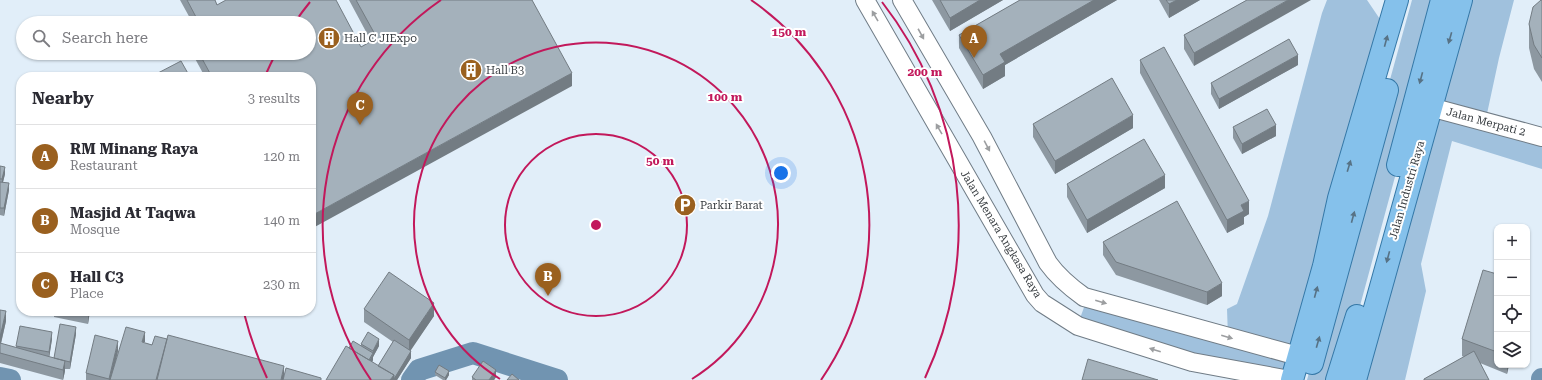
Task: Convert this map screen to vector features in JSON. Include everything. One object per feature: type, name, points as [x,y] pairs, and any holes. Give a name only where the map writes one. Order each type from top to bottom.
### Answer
[{"type":"main road","points":[[1308,380],[1331,267],[1339,198],[1397,0]]},
{"type":"main road","points":[[1291,380],[1298,356],[1331,267],[1387,92],[1412,0]]},
{"type":"main road","name":"Jalan Industri Raya","points":[[1357,374],[1423,105],[1442,0]]},
{"type":"main road","name":"Jalan Industri Raya","points":[[1337,380],[1423,105],[1461,0]]},
{"type":"main road","points":[[1387,92],[1423,105]]},
{"type":"main road","points":[[1351,339],[1357,374]]},
{"type":"street","name":"Jalan Menara Angkasa Raya","points":[[865,0],[1034,295],[1042,303],[1078,326],[1192,362],[1291,380]]},
{"type":"street","points":[[902,0],[982,137],[1055,273],[1084,297],[1298,356]]},
{"type":"street","name":"Jalan Merpati 2","points":[[1423,105],[1542,137]]},
{"type":"street","points":[[1034,295],[1055,273]]},
{"type":"street","points":[[1069,320],[1079,293]]},
{"type":"shaded area","points":[[1327,0],[1367,0],[1388,31],[1292,380],[1078,324],[1087,299],[1228,337],[1227,309],[1237,304],[1268,216],[1322,13]]},
{"type":"shaded area","points":[[1412,0],[1443,0],[1351,339],[1337,380],[1307,380]]},
{"type":"shaded area","points":[[1459,0],[1514,0],[1499,58],[1485,123],[1438,110],[1542,147],[1542,169],[1452,141],[1421,264],[1426,291],[1405,380],[1355,380]]},
{"type":"building","points":[[187,0],[215,0],[217,5],[226,0],[336,0],[361,47],[377,38],[356,0],[532,0],[572,73],[316,213],[316,72],[209,72],[203,60],[316,60],[316,16],[195,16]]},
{"type":"building","points":[[940,0],[980,0],[950,18]]},
{"type":"building","points":[[1020,0],[1094,0],[1000,54],[1005,62],[983,75],[959,35]]},
{"type":"building","points":[[1166,0],[1177,0],[1169,4]]},
{"type":"building","points":[[1247,0],[1288,0],[1194,53],[1184,35]]},
{"type":"building","points":[[1541,0],[1542,58],[1534,45],[1529,24],[1533,7]]},
{"type":"building","points":[[1289,39],[1298,55],[1219,99],[1211,83]]},
{"type":"building","points":[[1164,47],[1249,201],[1241,205],[1244,211],[1227,220],[1140,60]]},
{"type":"building","points":[[181,61],[187,72],[160,72]]},
{"type":"building","points":[[1112,78],[1133,115],[1055,161],[1033,124]]},
{"type":"building","points":[[1267,109],[1276,125],[1242,144],[1233,127]]},
{"type":"building","points":[[1144,139],[1165,175],[1087,220],[1067,184]]},
{"type":"building","points":[[0,166],[5,167],[2,179],[0,179]]},
{"type":"building","points":[[0,182],[9,183],[4,208],[0,208]]},
{"type":"building","points":[[1177,201],[1222,283],[1207,292],[1116,262],[1103,242]]},
{"type":"building","points":[[1483,270],[1494,273],[1494,351],[1462,339]]},
{"type":"building","points":[[389,272],[434,303],[409,340],[364,309]]},
{"type":"building","points":[[0,310],[6,311],[0,337]]},
{"type":"building","points":[[60,324],[76,327],[70,362],[54,358]]},
{"type":"building","points":[[20,326],[52,332],[49,352],[16,346]]},
{"type":"building","points":[[126,327],[145,332],[142,342],[152,345],[155,336],[167,339],[156,380],[110,380]]},
{"type":"building","points":[[368,332],[379,339],[373,351],[361,344]]},
{"type":"building","points":[[95,335],[118,341],[109,379],[86,373]]},
{"type":"building","points":[[168,335],[284,366],[281,380],[157,380]]},
{"type":"building","points":[[394,340],[411,351],[394,379],[394,375],[378,366]]},
{"type":"building","points":[[353,341],[373,353],[369,360],[349,348]]},
{"type":"building","points":[[0,343],[65,361],[63,370],[0,353]]},
{"type":"building","points":[[346,346],[394,375],[390,380],[326,380]]},
{"type":"building","points":[[1474,351],[1489,380],[1424,380],[1424,379]]},
{"type":"building","points":[[1088,359],[1158,380],[1082,380]]},
{"type":"building","points":[[483,361],[496,370],[489,380],[476,380],[472,377]]},
{"type":"building","points":[[439,365],[449,371],[445,378],[435,372]]},
{"type":"building","points":[[286,368],[321,378],[321,380],[283,380]]},
{"type":"building","points":[[512,374],[519,380],[507,380]]},
{"type":"waterway","points":[[412,380],[419,370],[473,353],[557,380]]},
{"type":"waterway","points":[[0,378],[10,380]]},
{"type":"place","name":"Hall C JIExpo","points":[[329,38]]},
{"type":"place","name":"RM Minang Raya","points":[[974,58]]},
{"type":"place","name":"Hall B3","points":[[471,70]]},
{"type":"place","name":"Hall C3","points":[[360,125]]},
{"type":"place","name":"Parkir Barat","points":[[685,205]]},
{"type":"place","name":"Masjid At Taqwa","points":[[548,296]]}]
